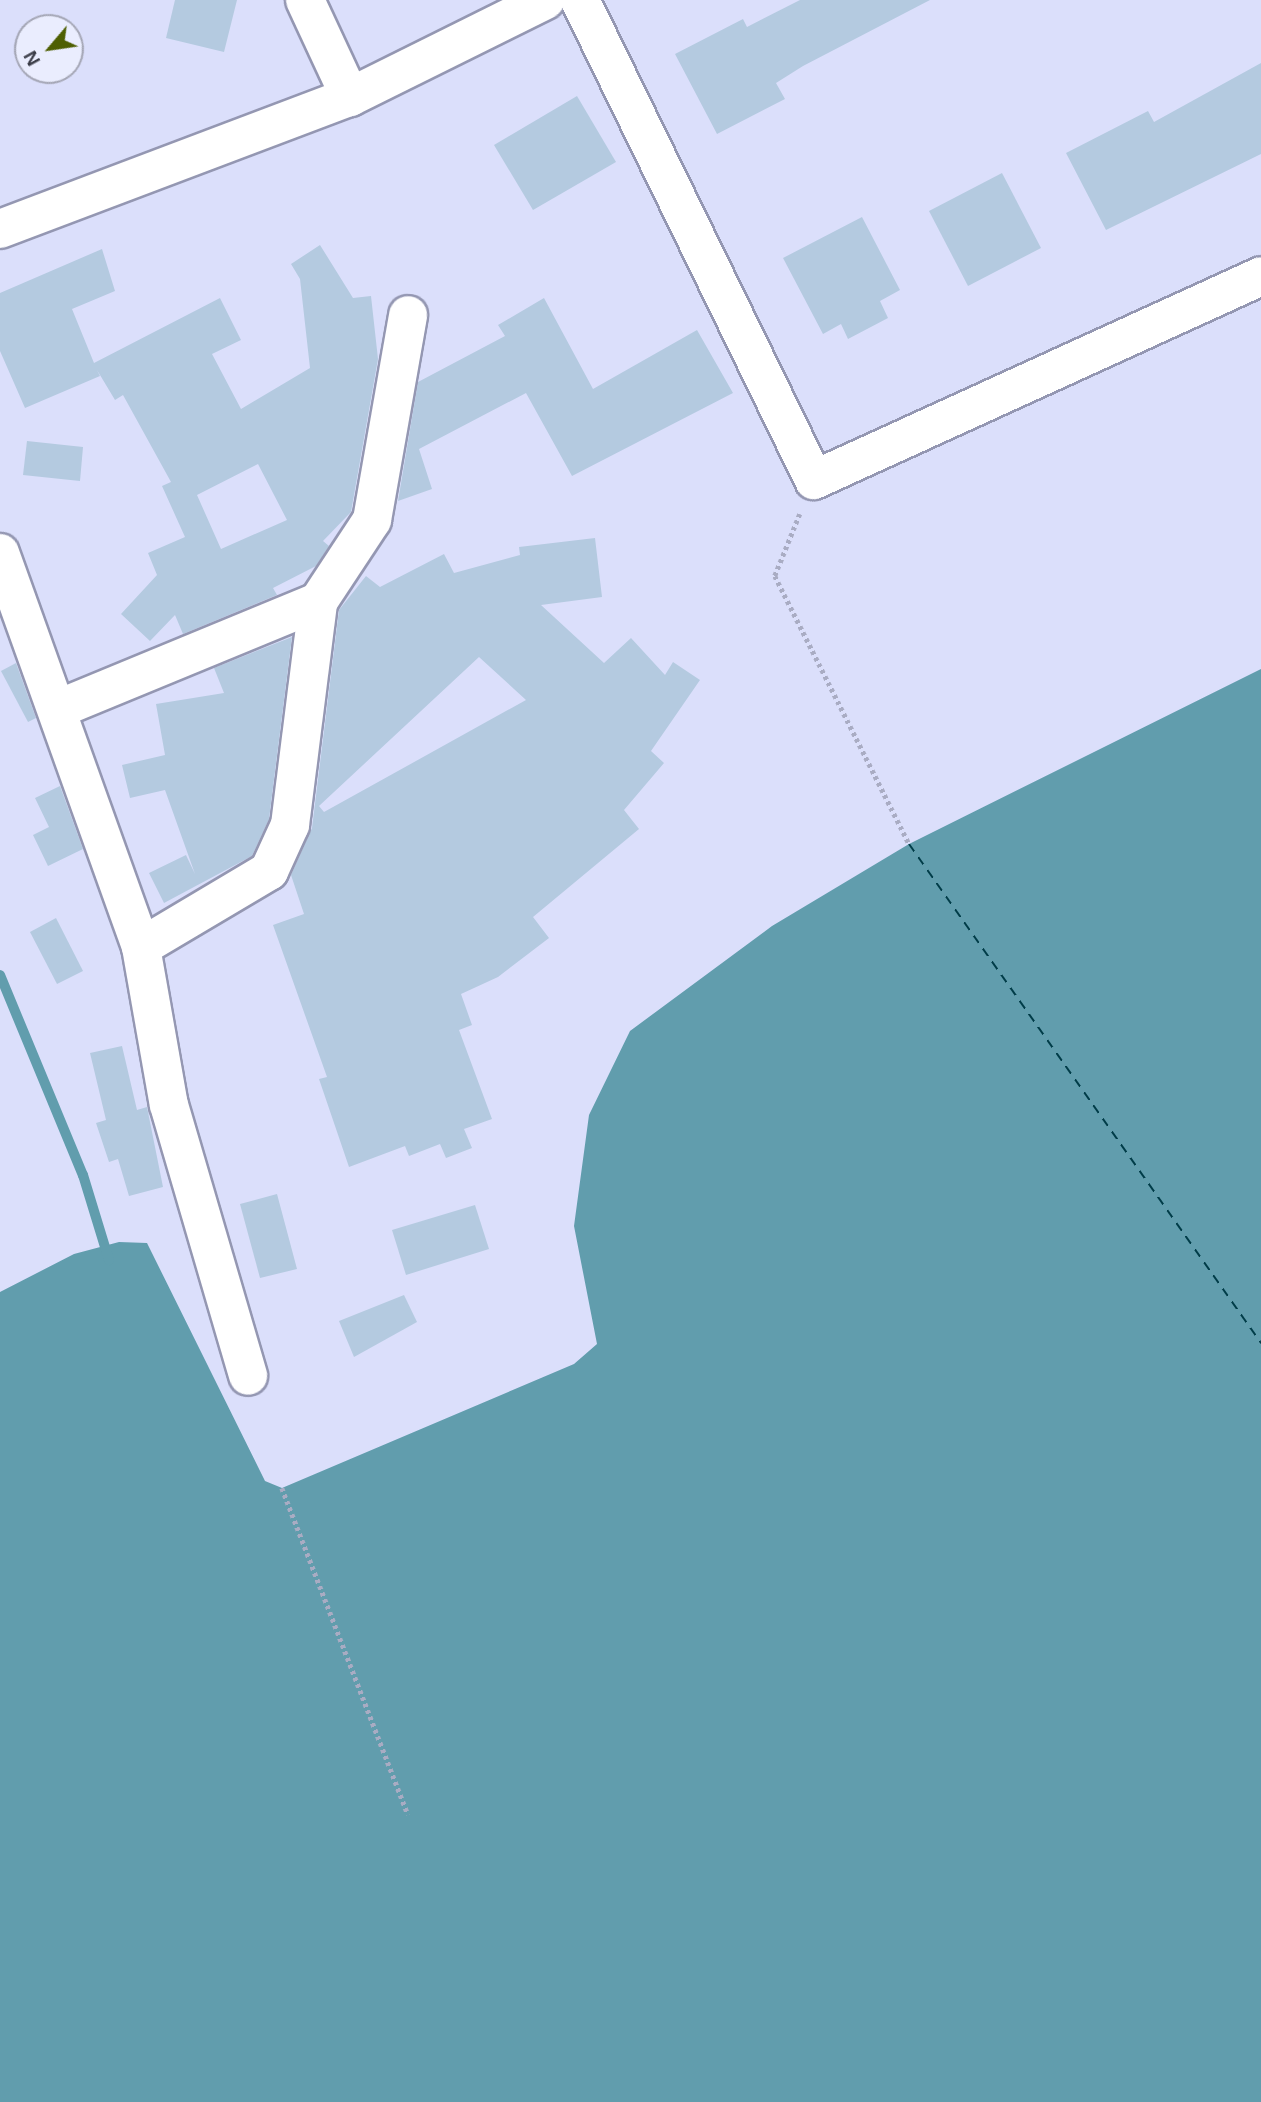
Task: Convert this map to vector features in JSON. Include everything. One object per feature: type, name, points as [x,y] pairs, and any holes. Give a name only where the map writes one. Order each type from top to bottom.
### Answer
[{"type":"street","points":[[305,0],[350,97]]},
{"type":"street","points":[[0,229],[350,97],[545,0]]},
{"type":"street","points":[[580,0],[814,480],[1261,276]]},
{"type":"street","points":[[141,947],[269,871],[290,825],[318,603],[372,520],[408,315]]},
{"type":"street","points":[[0,553],[141,947],[169,1105],[248,1376]]},
{"type":"street","points":[[58,709],[318,603]]},
{"type":"path","points":[[814,480],[775,576],[909,844]]},
{"type":"path","points":[[282,1488],[408,1815]]},
{"type":"shaded area","points":[[1261,669],[1261,2102],[0,2102],[0,1292],[74,1254],[119,1242],[147,1243],[265,1481],[282,1488],[574,1364],[597,1344],[574,1226],[589,1115],[630,1031],[772,926],[909,844]]},
{"type":"building","points":[[175,0],[237,0],[224,52],[166,38]]},
{"type":"building","points":[[800,0],[930,0],[803,66],[776,83],[785,99],[717,134],[675,54],[743,19],[747,27]]},
{"type":"building","points":[[1261,63],[1261,154],[1106,230],[1066,153],[1148,111],[1154,122]]},
{"type":"building","points":[[577,96],[616,162],[533,210],[494,145]]},
{"type":"building","points":[[1002,173],[1041,248],[968,286],[929,211]]},
{"type":"building","points":[[862,217],[900,290],[880,301],[888,318],[848,339],[841,324],[823,334],[783,258]]},
{"type":"building","points":[[320,245],[353,298],[371,296],[378,359],[351,512],[323,541],[329,546],[316,566],[273,588],[277,595],[183,634],[175,615],[150,641],[121,614],[157,575],[148,553],[185,537],[162,486],[171,482],[123,395],[115,400],[97,370],[100,376],[25,408],[0,351],[0,293],[102,249],[115,291],[72,309],[94,363],[220,298],[241,340],[212,354],[241,409],[310,368],[300,279],[291,264]],"holes":[[[258,464],[287,520],[221,549],[197,495]]]},
{"type":"building","points":[[544,298],[593,389],[697,330],[733,393],[572,476],[526,393],[419,449],[432,489],[398,501],[418,382],[505,336],[498,325]]},
{"type":"building","points":[[27,441],[83,447],[80,481],[23,475]]},
{"type":"building","points":[[595,538],[602,597],[541,605],[604,663],[631,638],[665,675],[673,662],[700,680],[651,751],[664,763],[624,810],[639,829],[533,917],[549,938],[498,977],[461,994],[472,1025],[459,1030],[492,1119],[464,1129],[472,1148],[446,1158],[440,1144],[409,1156],[405,1146],[349,1167],[319,1079],[327,1077],[273,925],[304,914],[291,875],[312,828],[339,610],[366,576],[380,587],[444,554],[454,573],[520,555],[519,547]],"holes":[[[479,657],[526,700],[324,812],[319,806]]]},
{"type":"building","points":[[292,637],[269,819],[252,856],[164,903],[149,873],[186,855],[195,874],[165,790],[130,798],[122,765],[165,755],[156,704],[224,693],[214,668]]},
{"type":"building","points":[[16,663],[36,718],[28,722],[1,671]]},
{"type":"building","points":[[60,786],[83,849],[48,866],[33,835],[49,827],[35,798]]},
{"type":"building","points":[[56,918],[83,971],[57,984],[30,932]]},
{"type":"building","points":[[122,1046],[137,1110],[147,1107],[163,1187],[129,1196],[118,1159],[109,1162],[96,1123],[106,1120],[90,1053]]},
{"type":"building","points":[[277,1194],[297,1269],[260,1278],[240,1204]]},
{"type":"building","points":[[475,1205],[489,1249],[406,1275],[392,1230]]},
{"type":"building","points":[[404,1295],[417,1322],[354,1357],[339,1321]]},
{"type":"waterway","points":[[0,975],[83,1175],[109,1260]]},
{"type":"ferry route","points":[[909,844],[1261,1343]]}]
